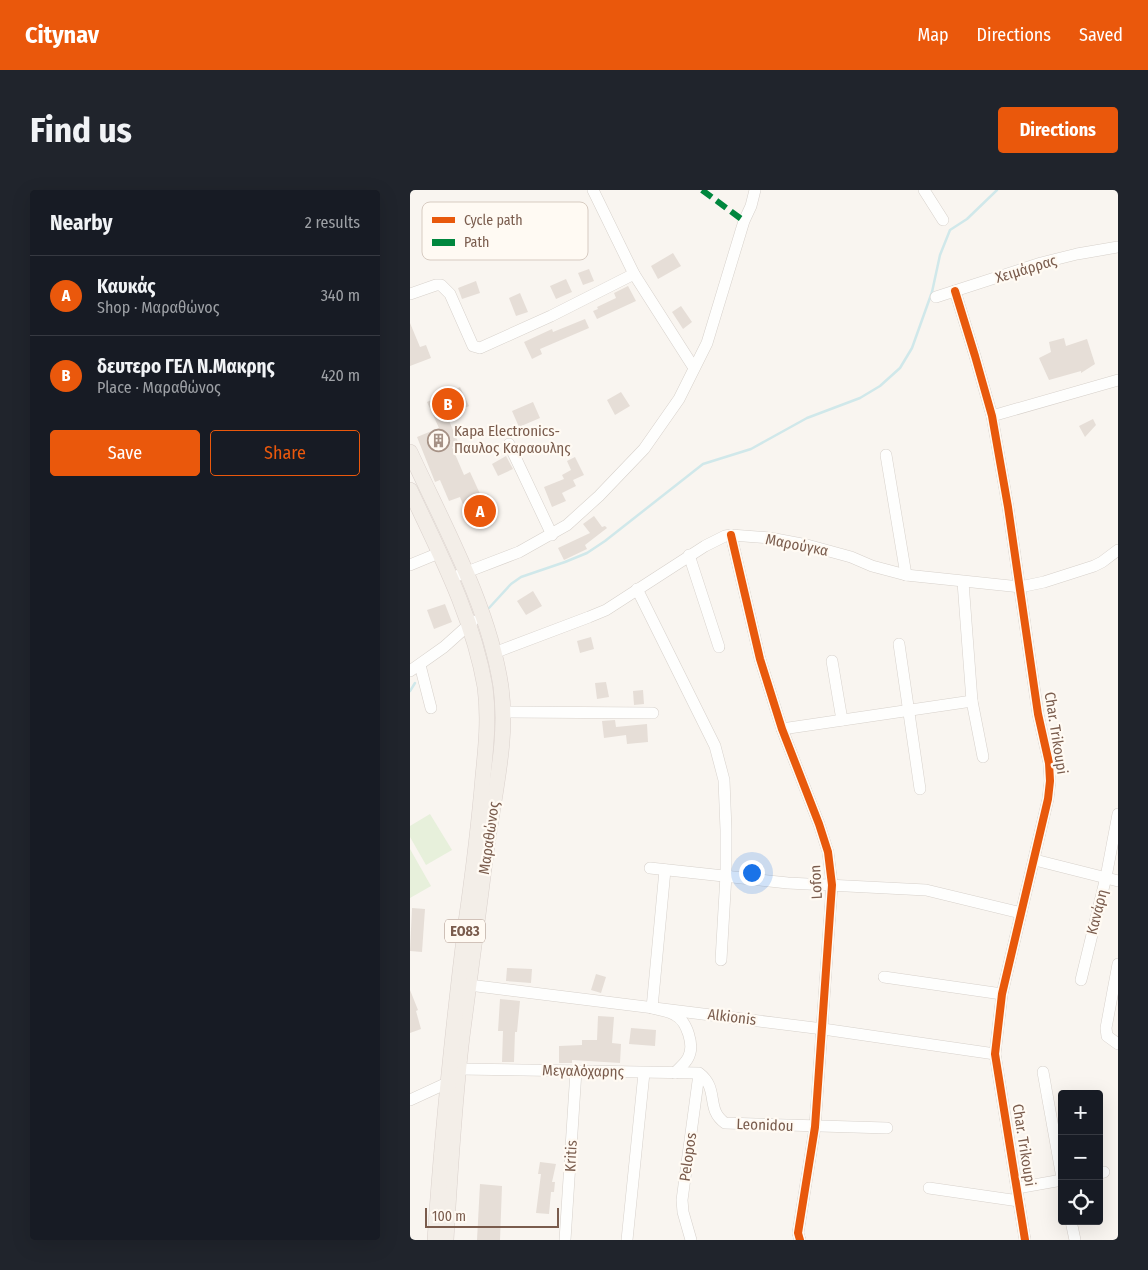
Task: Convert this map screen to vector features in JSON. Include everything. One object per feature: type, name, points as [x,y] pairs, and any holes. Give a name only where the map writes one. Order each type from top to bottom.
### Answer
[{"type":"main road","name":"Μαραθώνος","points":[[410,452],[466,573],[481,613],[494,654],[503,712],[499,776],[491,821],[459,1069],[446,1240]]},
{"type":"main road","name":"Μαραθώνος","points":[[410,490],[414,509],[451,578],[469,624],[477,650],[485,689],[487,713],[486,751],[480,819],[447,1083],[435,1240]]},
{"type":"street","points":[[594,190],[634,274],[694,368]]},
{"type":"street","points":[[451,578],[500,560],[552,535],[567,525],[599,496],[644,449],[678,399],[712,330],[755,190]]},
{"type":"street","points":[[924,190],[944,220]]},
{"type":"street","name":"Χειμάρρας","points":[[936,296],[1041,263],[1118,247]]},
{"type":"street","points":[[410,294],[436,285],[444,288],[450,294],[473,346],[480,348],[552,316],[634,274]]},
{"type":"street","name":"Char. Trikoupi","points":[[955,291],[992,416],[1008,507],[1038,714],[1049,763],[1048,799],[1002,994],[995,1054],[1026,1240]]},
{"type":"street","points":[[992,416],[1118,380]]},
{"type":"street","points":[[509,444],[552,535]]},
{"type":"street","points":[[886,455],[906,575]]},
{"type":"street","name":"Μαρούγκα","points":[[494,654],[589,618],[622,600],[704,546],[731,535],[770,538],[807,545],[906,575],[1020,587],[1044,582],[1094,566],[1118,550]]},
{"type":"street","name":"Lofon","points":[[731,535],[760,659],[782,729],[828,852],[832,885],[823,1029],[814,1127],[798,1233],[800,1240]]},
{"type":"street","points":[[410,565],[439,553]]},
{"type":"street","points":[[689,555],[719,647]]},
{"type":"street","points":[[963,582],[972,701],[982,757]]},
{"type":"street","points":[[637,589],[715,746],[724,780],[726,875],[721,960]]},
{"type":"street","points":[[431,708],[415,668],[444,647],[481,613]]},
{"type":"street","points":[[899,644],[920,789]]},
{"type":"street","points":[[832,661],[842,720]]},
{"type":"street","points":[[782,729],[972,701]]},
{"type":"street","points":[[503,712],[653,713]]},
{"type":"street","name":"Κανάρη","points":[[1081,980],[1106,877],[1118,814]]},
{"type":"street","points":[[1035,860],[1118,881]]},
{"type":"street","points":[[650,868],[779,882],[926,890],[1021,913]]},
{"type":"street","points":[[665,870],[652,1008],[676,1015],[686,1028],[691,1044],[690,1054],[688,1059],[675,1073]]},
{"type":"street","points":[[1118,964],[1106,1028],[1107,1036],[1118,1044]]},
{"type":"street","points":[[884,977],[1002,994]]},
{"type":"street","name":"Alkionis","points":[[469,985],[823,1029],[995,1054]]},
{"type":"street","name":"Μεγαλόχαρης","points":[[459,1069],[644,1072],[702,1076]]},
{"type":"street","name":"Kritis","points":[[565,1240],[576,1071]]},
{"type":"street","points":[[627,1240],[644,1072]]},
{"type":"street","points":[[1043,1072],[1058,1156]]},
{"type":"street","name":"Leonidou","points":[[702,1076],[711,1088],[715,1112],[718,1118],[725,1123],[887,1128]]},
{"type":"street","name":"Pelopos","points":[[691,1240],[682,1212],[682,1200],[702,1076]]},
{"type":"street","points":[[410,1100],[447,1083]]},
{"type":"street","points":[[1017,1188],[1058,1180]]},
{"type":"street","points":[[929,1188],[1019,1201]]},
{"type":"street","points":[[1072,1225],[1075,1240]]},
{"type":"green space","points":[[430,814],[452,850],[426,865],[410,837],[410,826]]},
{"type":"green space","points":[[410,849],[431,886],[410,898]]},
{"type":"building","points":[[673,253],[681,266],[658,279],[651,266]]},
{"type":"building","points":[[589,269],[594,281],[583,285],[578,273]]},
{"type":"building","points":[[566,279],[572,292],[556,299],[550,286]]},
{"type":"building","points":[[476,281],[480,293],[462,299],[458,288]]},
{"type":"building","points":[[628,286],[636,301],[597,319],[593,311],[598,309],[597,307],[616,298],[614,293]]},
{"type":"building","points":[[520,293],[528,312],[516,316],[509,298]]},
{"type":"building","points":[[681,306],[692,322],[683,329],[672,312]]},
{"type":"building","points":[[585,319],[589,328],[540,349],[542,354],[532,359],[524,342],[552,329],[553,332]]},
{"type":"building","points":[[410,323],[420,347],[426,345],[431,358],[410,366]]},
{"type":"building","points":[[1064,338],[1066,346],[1087,339],[1095,364],[1081,373],[1081,371],[1049,380],[1039,358],[1051,352],[1049,342]]},
{"type":"building","points":[[460,387],[469,406],[447,416],[459,444],[452,447],[464,475],[470,472],[481,496],[488,494],[497,518],[472,527],[460,497],[449,501],[440,480],[435,482],[417,437],[439,428],[427,402]]},
{"type":"building","points":[[621,392],[630,406],[615,415],[607,400]]},
{"type":"building","points":[[533,402],[540,418],[519,427],[512,411]]},
{"type":"building","points":[[1093,419],[1096,425],[1085,437],[1079,426]]},
{"type":"building","points":[[506,456],[513,469],[498,476],[492,464]]},
{"type":"building","points":[[575,457],[584,475],[573,480],[576,486],[562,493],[566,501],[552,507],[544,487],[564,479],[562,475],[571,470],[567,461]]},
{"type":"building","points":[[594,516],[602,527],[605,526],[607,528],[585,545],[587,549],[564,560],[558,548],[590,533],[583,524]]},
{"type":"building","points":[[533,591],[542,606],[526,615],[517,601]]},
{"type":"building","points":[[445,604],[452,622],[434,629],[427,610]]},
{"type":"building","points":[[591,637],[594,649],[580,653],[577,641]]},
{"type":"building","points":[[606,682],[609,697],[597,699],[595,683]]},
{"type":"building","points":[[643,690],[644,704],[634,705],[633,691]]},
{"type":"building","points":[[615,720],[616,727],[647,724],[648,742],[627,744],[626,735],[604,738],[602,721]]},
{"type":"building","points":[[412,908],[425,909],[422,952],[410,951]]},
{"type":"building","points":[[507,968],[532,969],[531,983],[506,981]]},
{"type":"building","points":[[596,974],[606,977],[601,993],[591,990]]},
{"type":"building","points":[[410,990],[418,1010],[416,1011],[421,1029],[410,1033]]},
{"type":"building","points":[[500,999],[520,1001],[517,1032],[515,1032],[514,1062],[502,1062],[503,1031],[498,1031]]},
{"type":"building","points":[[598,1016],[614,1017],[612,1043],[621,1044],[620,1063],[572,1060],[572,1063],[559,1063],[559,1046],[582,1045],[582,1040],[597,1040]]},
{"type":"building","points":[[631,1028],[656,1030],[655,1046],[629,1044]]},
{"type":"building","points":[[540,1162],[556,1164],[552,1182],[555,1182],[554,1192],[551,1192],[549,1214],[536,1213],[541,1174],[538,1174]]},
{"type":"building","points":[[480,1184],[502,1186],[500,1240],[477,1240]]},
{"type":"waterway","points":[[489,608],[511,584],[521,577],[587,553],[605,541],[703,464],[751,449],[807,418],[860,398],[880,386],[900,368],[912,348],[932,292],[940,255],[950,230],[967,219],[997,190]]},
{"type":"waterway","points":[[410,691],[415,683]]},
{"type":"marked path","points":[[702,190],[744,221]]},
{"type":"cycle path","points":[[955,291],[992,416],[1008,507],[1038,714],[1049,763],[1048,799],[1002,994],[995,1054],[1025,1240]]},
{"type":"cycle path","points":[[731,535],[760,659],[782,729],[828,852],[832,885],[815,1127],[798,1233],[800,1240]]},
{"type":"place","name":"δευτερο ΓΕΛ Ν.Μακρης","points":[[448,404]]},
{"type":"place","name":"Kapa Electronics- Παυλος Καραουλης","points":[[438,440]]},
{"type":"place","name":"Καυκάς","points":[[480,511]]}]
